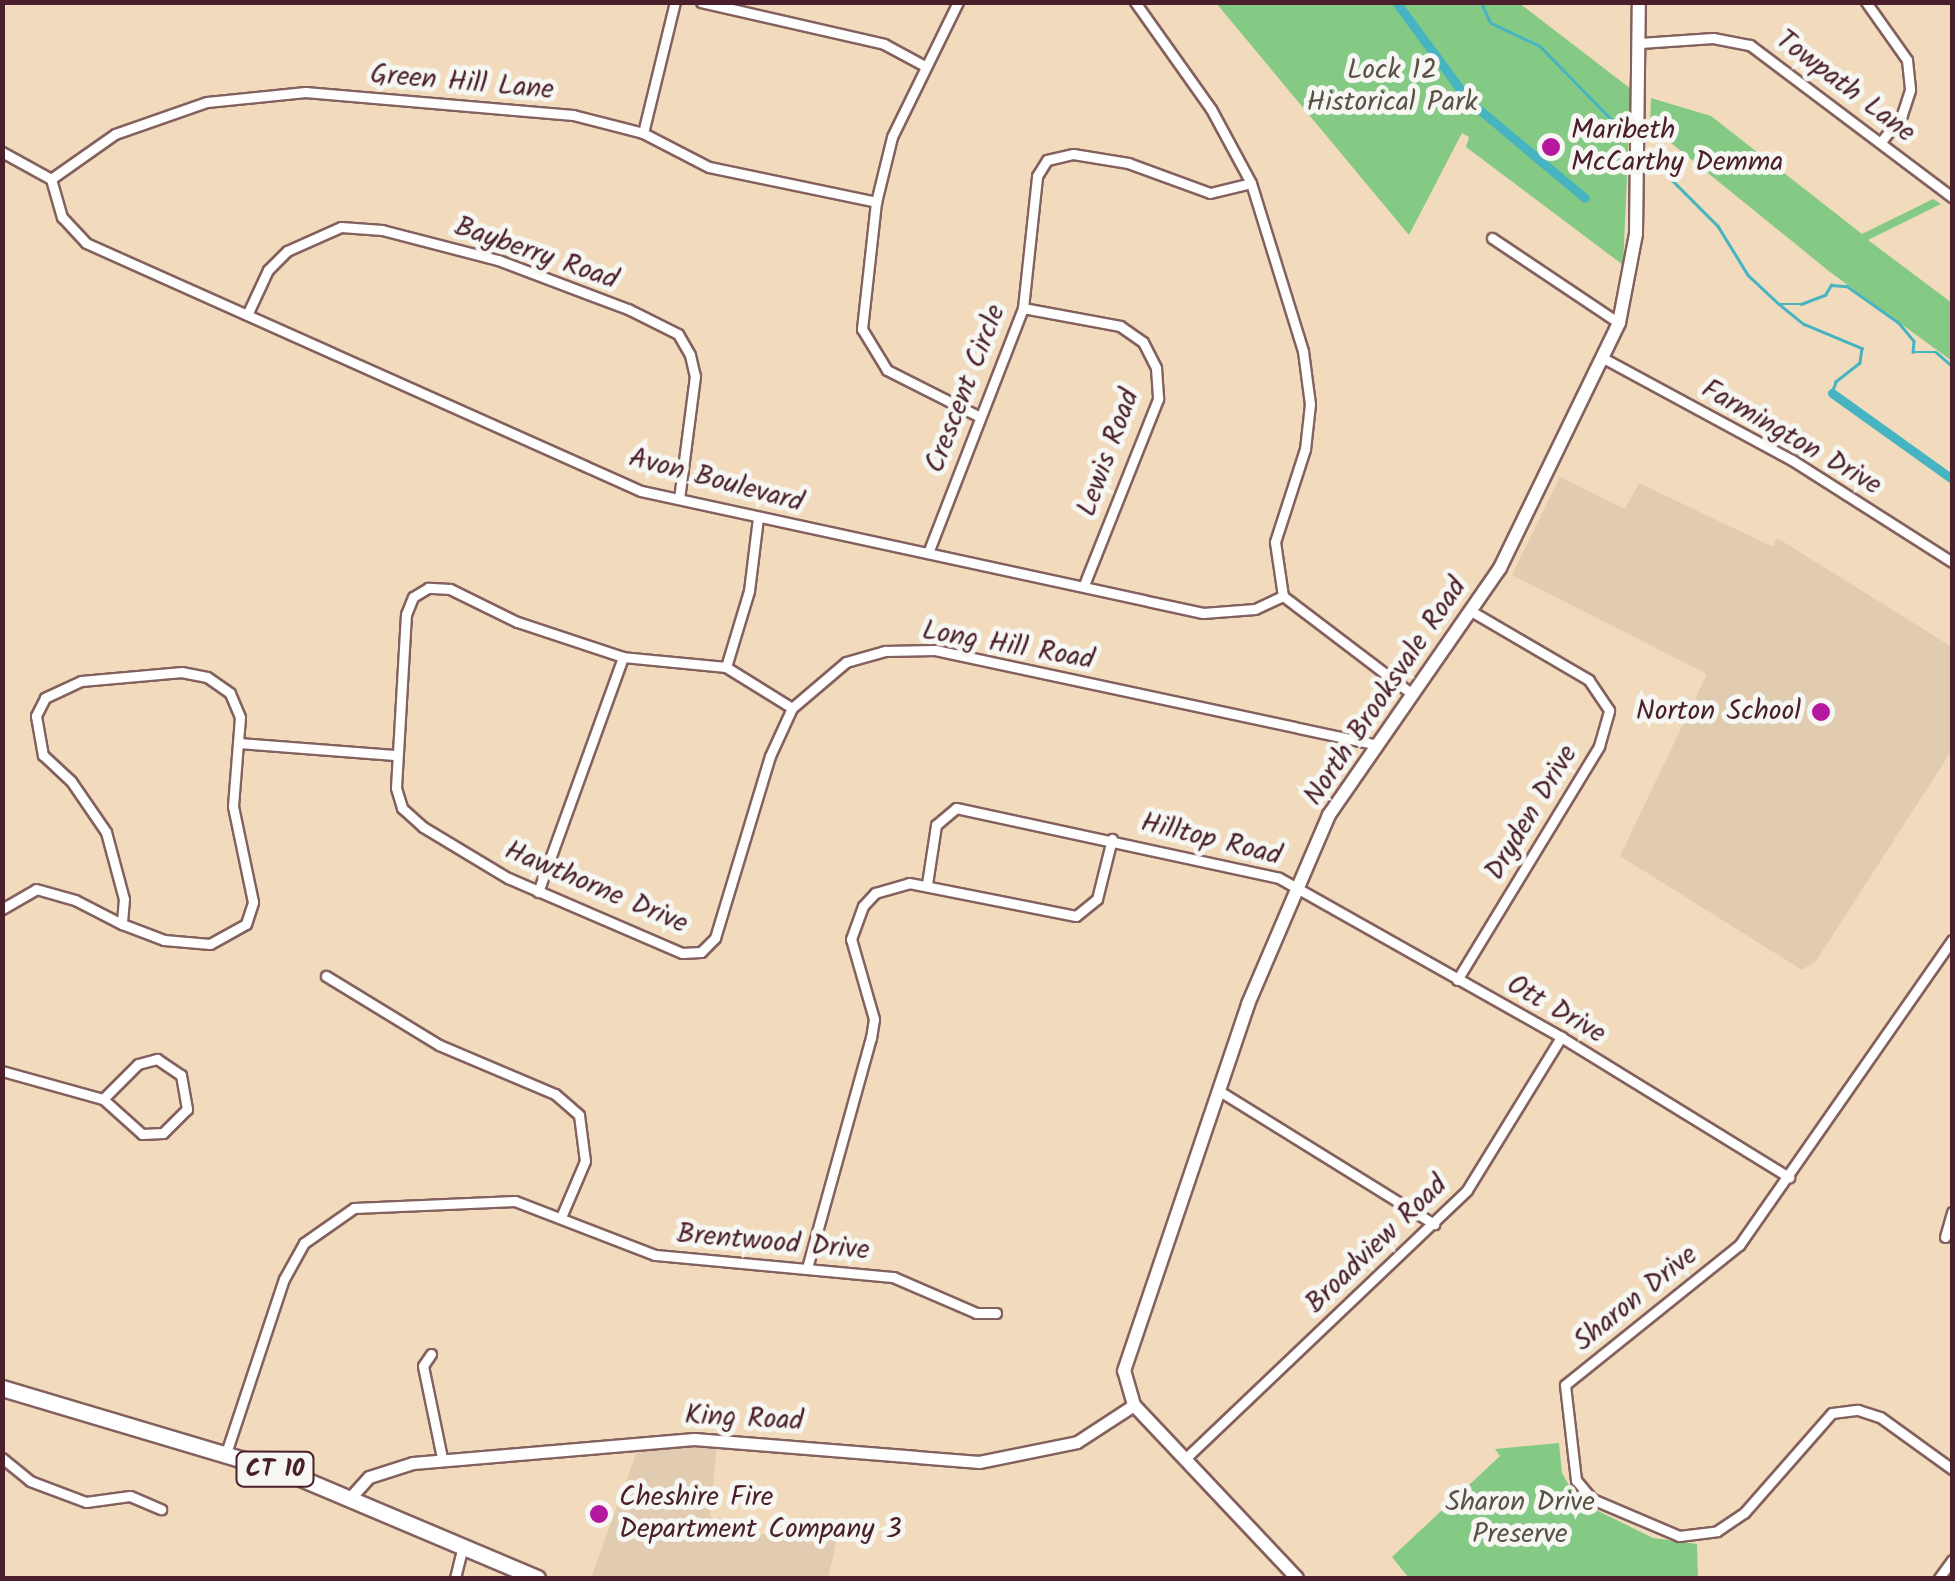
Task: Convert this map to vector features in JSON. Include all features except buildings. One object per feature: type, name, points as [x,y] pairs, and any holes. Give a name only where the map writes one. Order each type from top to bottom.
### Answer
[{"type":"highway","name":"CT 10","points":[[2,1388],[226,1453],[350,1498],[537,1578]]},
{"type":"main road","name":"North Brooksvale Road","points":[[1134,1405],[1124,1372],[1248,1004],[1297,888],[1330,815],[1374,744],[1472,611],[1604,360],[1619,323],[1636,234],[1639,2]]},
{"type":"main road","points":[[1134,1405],[1188,1456],[1297,1578]]},
{"type":"street","points":[[643,133],[675,2]]},
{"type":"street","points":[[701,2],[884,44],[923,64]]},
{"type":"street","points":[[958,2],[923,64],[892,137],[876,202],[862,313],[869,350],[908,384],[978,416]]},
{"type":"street","points":[[1135,2],[1212,108],[1251,183],[1283,272],[1310,404],[1305,449],[1275,542],[1283,596],[1411,693]]},
{"type":"street","points":[[1866,2],[1907,60],[1902,115],[1881,142]]},
{"type":"street","name":"Towpath Lane","points":[[1640,43],[1713,38],[1750,45],[1952,197]]},
{"type":"street","name":"Green Hill Lane","points":[[50,179],[115,134],[207,102],[262,92],[574,115],[643,133],[709,167],[876,202]]},
{"type":"street","points":[[2,152],[50,179]]},
{"type":"street","name":"Crescent Circle","points":[[928,553],[1023,308],[1037,176],[1048,160],[1072,154],[1128,162],[1210,192],[1251,183]]},
{"type":"street","name":"Avon Boulevard","points":[[50,179],[62,218],[86,244],[641,490],[1204,613],[1243,612],[1283,596]]},
{"type":"street","name":"Bayberry Road","points":[[247,315],[268,270],[287,251],[341,227],[382,230],[498,260],[628,309],[678,334],[690,355],[695,376],[679,499]]},
{"type":"street","points":[[1492,238],[1619,323]]},
{"type":"street","name":"Lewis Road","points":[[1023,308],[1120,326],[1143,342],[1156,368],[1158,399],[1084,585]]},
{"type":"street","name":"Farmington Drive","points":[[1604,360],[1792,460],[1952,562]]},
{"type":"street","points":[[726,667],[750,591],[758,518]]},
{"type":"street","points":[[240,743],[397,754],[406,614],[413,597],[428,588],[450,589],[518,622],[623,656],[726,667],[792,708]]},
{"type":"street","name":"Dryden Drive","points":[[1457,980],[1599,746],[1608,710],[1589,680],[1472,611]]},
{"type":"street","name":"Long Hill Road","points":[[792,708],[846,662],[886,651],[935,650],[1374,744]]},
{"type":"street","points":[[538,892],[623,656]]},
{"type":"street","points":[[2,910],[11,898],[36,889],[122,924],[164,940],[210,944],[233,937],[246,924],[253,902],[232,806],[240,717],[230,694],[208,677],[130,674],[60,686],[45,698],[35,736],[43,755],[72,781],[106,832],[124,899],[122,924]]},
{"type":"street","name":"Hawthorne Drive","points":[[397,754],[402,808],[538,892],[682,953],[702,952],[715,938],[770,756],[792,708]]},
{"type":"street","name":"Hilltop Road","points":[[1112,839],[1097,899],[1076,916],[927,884],[936,826],[956,808],[1112,839],[1279,878],[1297,888]]},
{"type":"street","points":[[807,1268],[874,1019],[851,939],[855,922],[874,893],[927,884]]},
{"type":"street","name":"Ott Drive","points":[[1297,888],[1561,1037],[1789,1177]]},
{"type":"street","name":"Sharon Drive","points":[[1952,940],[1739,1245],[1565,1385],[1576,1480],[1592,1499],[1680,1536],[1717,1531],[1744,1513],[1812,1430],[1832,1413],[1858,1410],[1880,1417],[1952,1469]]},
{"type":"street","points":[[326,976],[438,1045],[555,1094],[579,1115],[587,1140],[585,1162],[562,1214]]},
{"type":"street","name":"Broadview Road","points":[[1188,1456],[1434,1224],[1493,1155],[1561,1037]]},
{"type":"street","points":[[2,1072],[103,1099],[125,1125],[163,1134],[179,1124],[188,1090],[170,1064],[157,1059],[138,1064],[103,1099]]},
{"type":"street","points":[[1221,1092],[1434,1224]]},
{"type":"street","name":"Brentwood Drive","points":[[226,1453],[284,1278],[304,1244],[328,1223],[382,1204],[515,1201],[562,1214],[655,1254],[893,1277],[976,1313],[996,1313]]},
{"type":"street","points":[[1945,1236],[1952,1212]]},
{"type":"street","points":[[431,1354],[423,1366],[442,1458]]},
{"type":"street","name":"King Road","points":[[350,1498],[369,1477],[442,1458],[694,1439],[979,1462],[1077,1442],[1134,1405]]},
{"type":"street","points":[[2,1458],[30,1480],[86,1502],[130,1496],[161,1509]]},
{"type":"street","points":[[455,1578],[463,1547]]},
{"type":"street","points":[[1940,1578],[1952,1560]]},
{"type":"shaded area","name":"Norton School","points":[[1560,477],[1625,509],[1639,483],[1773,547],[1777,538],[1952,647],[1952,750],[1816,961],[1802,970],[1620,856],[1707,674],[1512,575]]},
{"type":"shaded area","points":[[717,1446],[710,1515],[727,1535],[812,1533],[837,1539],[828,1578],[591,1578],[637,1451]]},
{"type":"green space","name":"Lock 12 Historical Park","points":[[1216,3],[1519,3],[1631,89],[1623,265],[1466,147],[1469,137],[1462,133],[1409,235]]},
{"type":"green space","points":[[1651,98],[1711,116],[1862,234],[1933,199],[1941,204],[1868,240],[1952,303],[1952,361],[1830,272],[1650,126]]},
{"type":"green space","name":"Sharon Drive Preserve","points":[[1559,1443],[1562,1473],[1578,1501],[1653,1538],[1697,1544],[1698,1578],[1409,1578],[1392,1557],[1500,1456],[1495,1449]]},
{"type":"waterway","points":[[1396,2],[1469,101],[1585,198]]},
{"type":"waterway","points":[[1481,2],[1491,23],[1540,46],[1623,131]]},
{"type":"waterway","points":[[1654,162],[1718,226],[1748,275],[1779,304],[1804,324],[1862,348],[1860,363],[1836,382],[1832,393]]},
{"type":"waterway","points":[[1780,304],[1801,304],[1825,295],[1831,285],[1847,286],[1899,323],[1914,341],[1913,352],[1936,352],[1952,366]]},
{"type":"waterway","points":[[1832,393],[1952,479]]},
{"type":"place","name":"Maribeth McCarthy Demma","points":[[1551,147]]},
{"type":"place","name":"Norton School","points":[[1821,712]]},
{"type":"place","name":"Cheshire Fire Department Company 3","points":[[599,1514]]}]
